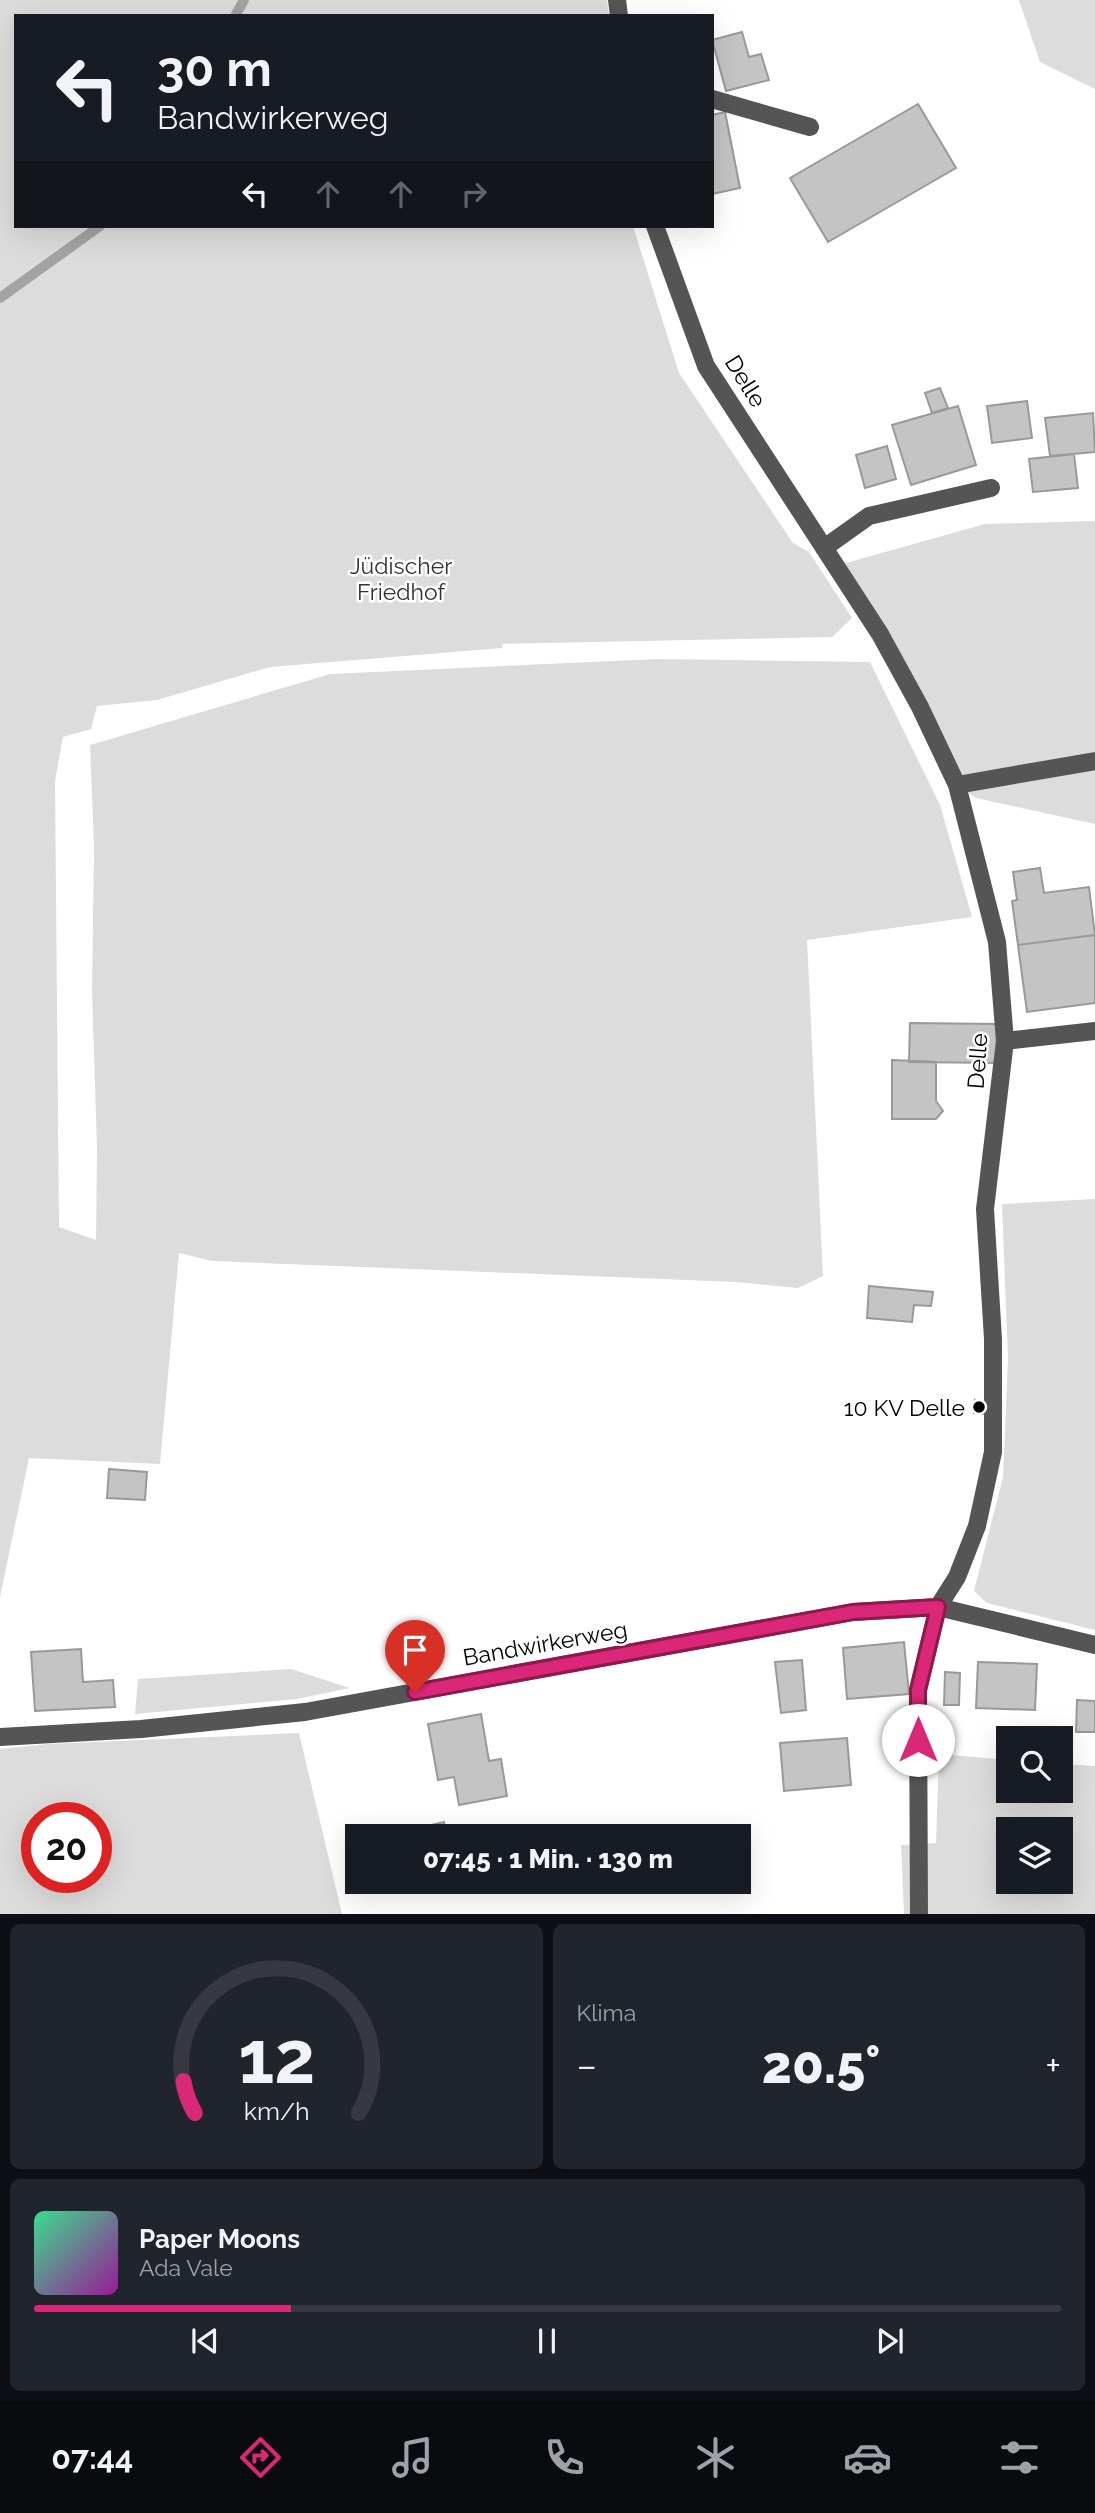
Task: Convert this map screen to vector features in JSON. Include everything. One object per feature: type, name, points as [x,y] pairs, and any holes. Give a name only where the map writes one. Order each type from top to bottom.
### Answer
[{"type":"street","points":[[714,100],[810,127]]},
{"type":"street","name":"Delle","points":[[656,228],[706,366],[887,646],[920,707],[957,785],[997,942],[1006,1041],[985,1209],[993,1339],[993,1452],[978,1526],[957,1577],[938,1607],[918,1690],[919,1914]]},
{"type":"street","points":[[824,548],[869,516],[991,488]]},
{"type":"street","points":[[957,785],[1095,761]]},
{"type":"street","points":[[1006,1041],[1095,1031]]},
{"type":"street","name":"Bandwirkerweg","points":[[0,1737],[141,1729],[305,1712],[853,1612],[938,1607],[1095,1645]]},
{"type":"green space","name":"Jüdischer Friedhof","points":[[0,0],[607,0],[609,14],[14,14],[14,228],[634,228],[679,373],[793,543],[809,552],[852,618],[832,637],[502,644],[503,648],[270,667],[157,700],[97,706],[91,729],[63,737],[55,781],[59,1227],[96,1240],[97,1148],[92,992],[94,846],[90,745],[330,674],[657,659],[870,662],[940,805],[972,917],[807,940],[823,1276],[798,1288],[736,1282],[212,1261],[179,1253],[160,1464],[29,1458],[0,1597]]},
{"type":"green space","points":[[1019,0],[1095,0],[1095,89],[1040,62]]},
{"type":"green space","points":[[1095,521],[1095,824],[976,798],[960,787],[835,566],[985,524]]},
{"type":"green space","points":[[1095,1199],[1095,1630],[987,1603],[974,1591],[1003,1477],[1008,1359],[1002,1204]]},
{"type":"green space","points":[[291,1669],[350,1688],[297,1699],[135,1714],[138,1679]]},
{"type":"green space","points":[[299,1733],[342,1914],[0,1914],[0,1749],[48,1744]]},
{"type":"green space","points":[[939,1754],[996,1759],[996,1803],[1073,1803],[1073,1765],[1095,1766],[1095,1914],[904,1914],[901,1845],[936,1843]]},
{"type":"building","points":[[742,32],[749,57],[761,54],[769,80],[726,91],[714,39]]},
{"type":"building","points":[[918,104],[956,168],[828,242],[790,178]]},
{"type":"building","points":[[725,112],[740,188],[714,194],[714,115]]},
{"type":"building","points":[[940,388],[948,408],[932,413],[925,393]]},
{"type":"building","points":[[1027,401],[1032,438],[992,443],[987,406]]},
{"type":"building","points":[[958,406],[976,465],[911,485],[892,425]]},
{"type":"building","points":[[1093,413],[1095,452],[1050,456],[1045,418]]},
{"type":"building","points":[[887,446],[896,479],[865,488],[856,455]]},
{"type":"building","points":[[1074,454],[1078,488],[1033,492],[1029,459]]},
{"type":"building","points":[[1040,868],[1044,893],[1089,887],[1095,935],[1018,945],[1012,901],[1017,900],[1013,872]]},
{"type":"building","points":[[1095,935],[1095,1003],[1027,1012],[1018,945]]},
{"type":"building","points":[[910,1023],[998,1024],[998,1063],[909,1062]]},
{"type":"building","points":[[892,1060],[936,1062],[936,1101],[943,1111],[936,1119],[892,1119]]},
{"type":"building","points":[[869,1286],[933,1292],[931,1306],[914,1305],[912,1322],[867,1318]]},
{"type":"building","name":"10 KV Delle","points":[[975,1400],[985,1402],[984,1414],[974,1413]]},
{"type":"building","points":[[109,1469],[147,1472],[145,1500],[107,1498]]},
{"type":"building","points":[[904,1642],[909,1694],[847,1699],[843,1648]]},
{"type":"building","points":[[81,1649],[83,1682],[113,1680],[115,1707],[35,1711],[31,1652]]},
{"type":"building","points":[[802,1660],[806,1710],[781,1713],[775,1662]]},
{"type":"building","points":[[978,1662],[1037,1664],[1035,1710],[976,1708]]},
{"type":"building","points":[[945,1672],[960,1673],[959,1705],[944,1705]]},
{"type":"building","points":[[1077,1700],[1095,1701],[1095,1732],[1076,1732]]},
{"type":"building","points":[[481,1714],[489,1761],[501,1759],[507,1796],[459,1805],[454,1777],[438,1780],[428,1724]]},
{"type":"building","points":[[847,1738],[851,1785],[784,1791],[780,1743]]},
{"type":"waterway","points":[[236,14],[244,0]]},
{"type":"waterway","points":[[0,298],[97,228]]},
{"type":"place","name":"10 KV Delle","points":[[979,1407]]},
{"type":"route","points":[[415,1692],[853,1612],[938,1607],[918,1690],[918,1740]]}]
